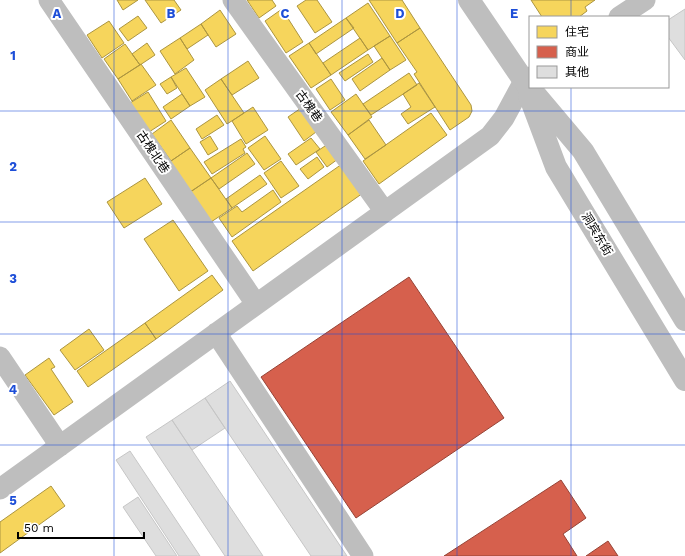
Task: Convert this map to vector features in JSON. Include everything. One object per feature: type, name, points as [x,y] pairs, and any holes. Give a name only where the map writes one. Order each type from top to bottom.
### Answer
[{"type":"main road","name":"洞宾东街","points":[[469,0],[527,79]]},
{"type":"main road","name":"洞宾东街","points":[[530,88],[556,167],[685,380]]},
{"type":"main road","name":"洞宾东街","points":[[534,88],[583,151],[685,320]]},
{"type":"street","name":"古槐北巷","points":[[49,0],[256,304]]},
{"type":"street","name":"古槐巷","points":[[233,0],[385,212]]},
{"type":"street","points":[[621,16],[645,0]]},
{"type":"street","points":[[0,489],[490,136],[504,118],[527,79]]},
{"type":"street","points":[[216,333],[363,556]]},
{"type":"street","points":[[0,357],[60,446]]},
{"type":"building: 住宅","points":[[117,0],[138,0],[123,10]]},
{"type":"building: 住宅","points":[[145,0],[174,0],[181,10],[161,23]]},
{"type":"building: 住宅","points":[[247,0],[272,0],[276,6],[259,18]]},
{"type":"building: 住宅","points":[[306,0],[317,0],[332,22],[315,33],[297,6]]},
{"type":"building: 住宅","points":[[369,0],[402,0],[420,28],[397,43]]},
{"type":"building: 住宅","points":[[531,0],[595,0],[585,7],[587,11],[580,16],[541,16]]},
{"type":"building: 住宅","points":[[368,3],[390,36],[368,50],[346,18]]},
{"type":"building: 住宅","points":[[282,9],[303,42],[286,53],[265,21]]},
{"type":"building: 住宅","points":[[220,10],[236,34],[216,47],[201,24]]},
{"type":"building: 住宅","points":[[138,16],[147,28],[128,41],[119,29]]},
{"type":"building: 住宅","points":[[346,18],[354,28],[316,54],[309,43]]},
{"type":"building: 住宅","points":[[109,21],[124,43],[102,58],[87,35]]},
{"type":"building: 住宅","points":[[201,24],[208,35],[187,49],[180,38]]},
{"type":"building: 住宅","points":[[420,28],[471,105],[472,111],[469,117],[450,130],[414,74],[417,72],[397,43]]},
{"type":"building: 住宅","points":[[390,36],[406,60],[390,70],[374,46]]},
{"type":"building: 住宅","points":[[180,38],[194,60],[175,74],[160,51]]},
{"type":"building: 住宅","points":[[360,38],[368,50],[331,75],[323,63]]},
{"type":"building: 住宅","points":[[147,43],[155,55],[140,65],[132,54]]},
{"type":"building: 住宅","points":[[309,43],[331,75],[311,88],[289,56]]},
{"type":"building: 住宅","points":[[125,44],[140,65],[118,79],[104,59]]},
{"type":"building: 住宅","points":[[368,54],[373,62],[345,81],[339,73]]},
{"type":"building: 住宅","points":[[382,58],[390,70],[360,91],[352,79]]},
{"type":"building: 住宅","points":[[248,61],[259,78],[232,95],[221,79]]},
{"type":"building: 住宅","points":[[141,64],[156,85],[132,101],[118,79]]},
{"type":"building: 住宅","points":[[186,68],[205,97],[190,106],[171,77]]},
{"type":"building: 住宅","points":[[409,73],[417,85],[371,115],[363,104]]},
{"type":"building: 住宅","points":[[171,77],[177,88],[167,94],[160,84]]},
{"type":"building: 住宅","points":[[221,79],[244,113],[227,124],[205,90]]},
{"type":"building: 住宅","points":[[331,79],[345,100],[330,110],[316,89]]},
{"type":"building: 住宅","points":[[419,83],[435,107],[408,124],[401,114],[411,107],[403,94]]},
{"type":"building: 住宅","points":[[148,92],[166,121],[149,132],[130,103]]},
{"type":"building: 住宅","points":[[182,94],[190,106],[171,119],[163,107]]},
{"type":"building: 住宅","points":[[356,94],[372,117],[348,135],[331,112]]},
{"type":"building: 住宅","points":[[304,106],[320,129],[304,141],[288,117]]},
{"type":"building: 住宅","points":[[253,107],[268,130],[246,144],[232,121]]},
{"type":"building: 住宅","points":[[431,113],[447,135],[379,184],[363,161]]},
{"type":"building: 住宅","points":[[217,115],[224,125],[202,139],[196,129]]},
{"type":"building: 住宅","points":[[171,120],[190,148],[171,161],[152,134]]},
{"type":"building: 住宅","points":[[369,120],[386,145],[365,159],[348,135]]},
{"type":"building: 住宅","points":[[210,136],[218,149],[208,155],[200,142]]},
{"type":"building: 住宅","points":[[265,136],[281,159],[264,170],[248,148]]},
{"type":"building: 住宅","points":[[311,138],[320,149],[296,165],[288,154]]},
{"type":"building: 住宅","points":[[241,139],[246,147],[243,149],[245,153],[212,174],[204,162]]},
{"type":"building: 住宅","points":[[328,144],[338,159],[327,167],[316,152]]},
{"type":"building: 住宅","points":[[190,148],[211,178],[189,193],[168,163]]},
{"type":"building: 住宅","points":[[247,153],[255,164],[219,189],[211,178]]},
{"type":"building: 住宅","points":[[317,157],[324,167],[308,179],[300,169]]},
{"type":"building: 住宅","points":[[281,161],[299,186],[281,198],[264,173]]},
{"type":"building: 住宅","points":[[342,164],[363,193],[253,271],[232,241]]},
{"type":"building: 住宅","points":[[260,175],[267,184],[232,208],[226,199]]},
{"type":"building: 住宅","points":[[145,178],[162,204],[124,228],[107,202]]},
{"type":"building: 住宅","points":[[211,178],[232,208],[211,222],[190,192]]},
{"type":"building: 住宅","points":[[273,190],[281,202],[232,237],[219,218],[237,206],[242,212]]},
{"type":"building: 住宅","points":[[173,220],[208,271],[179,291],[144,239]]},
{"type":"building: 住宅","points":[[212,275],[223,290],[156,339],[145,323]]},
{"type":"building: 住宅","points":[[145,323],[156,339],[88,387],[77,371]]},
{"type":"building: 住宅","points":[[89,329],[104,350],[75,370],[60,350]]},
{"type":"building: 住宅","points":[[49,358],[55,367],[51,369],[73,402],[54,415],[25,375]]},
{"type":"building: 住宅","points":[[51,486],[65,506],[0,553],[0,522]]},
{"type":"building: 商业","points":[[409,277],[504,418],[356,518],[261,377]]},
{"type":"building: 商业","points":[[561,480],[586,518],[563,534],[577,556],[444,556]]},
{"type":"building: 商业","points":[[608,541],[618,556],[586,556]]},
{"type":"building: 其他","points":[[685,9],[685,60],[669,38],[669,19]]},
{"type":"building: 其他","points":[[230,381],[347,556],[311,556],[225,428],[205,398]]},
{"type":"building: 其他","points":[[205,398],[225,428],[192,450],[172,420]]},
{"type":"building: 其他","points":[[172,420],[263,556],[225,556],[146,437]]},
{"type":"building: 其他","points":[[130,451],[200,556],[179,556],[116,460]]},
{"type":"building: 其他","points":[[138,497],[177,556],[156,556],[123,507]]}]
